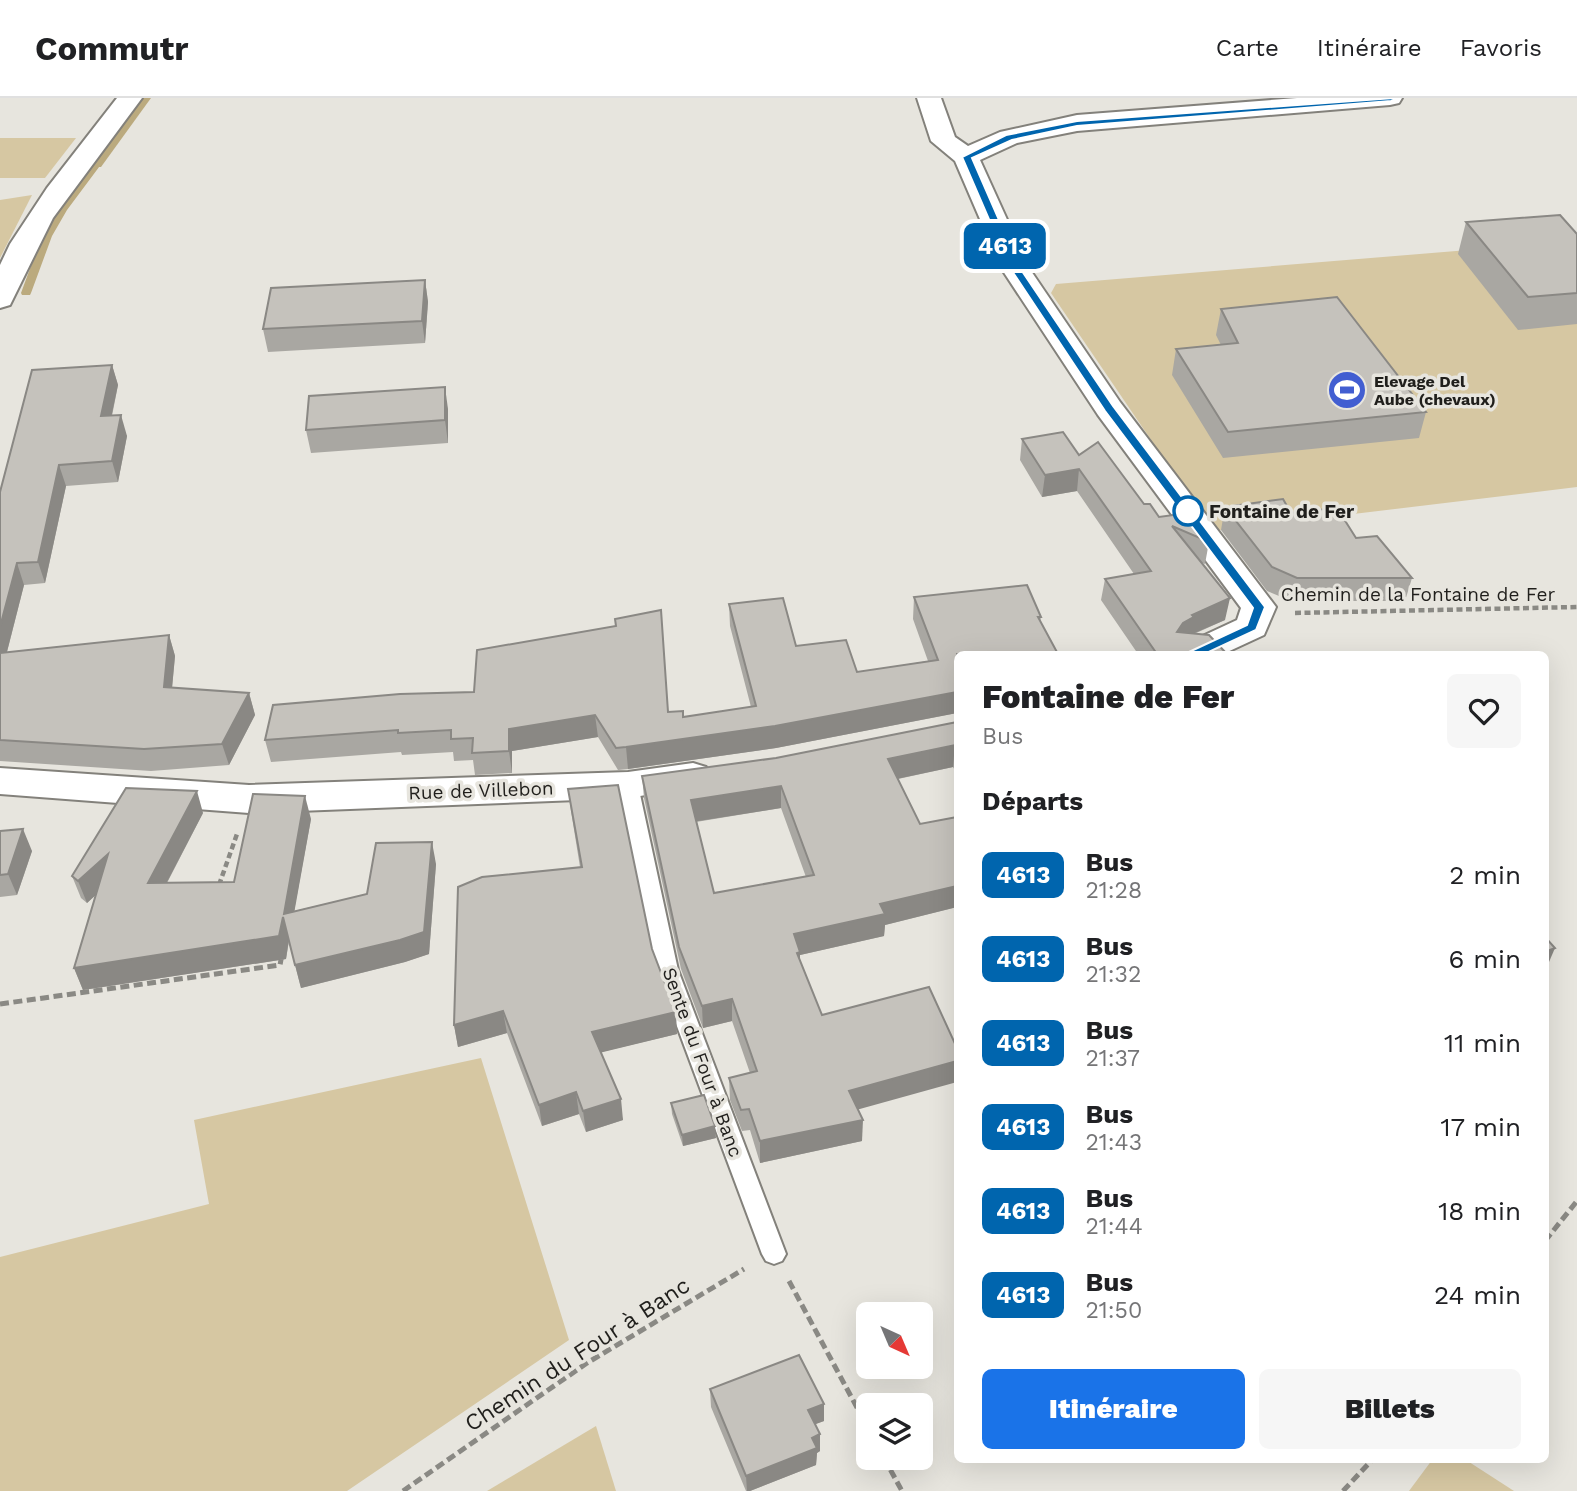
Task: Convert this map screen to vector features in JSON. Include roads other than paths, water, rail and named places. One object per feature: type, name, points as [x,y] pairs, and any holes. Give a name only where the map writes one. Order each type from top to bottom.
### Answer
[{"type":"street","points":[[0,299],[15,259],[60,187],[130,98]]},
{"type":"street","points":[[929,98],[944,141],[967,157],[1015,268],[1109,408],[1259,607],[1252,627],[1200,651]]},
{"type":"street","points":[[967,157],[1009,137],[1077,123],[1390,98]]},
{"type":"street","name":"Rue de Villebon","points":[[0,781],[249,799],[628,785],[722,772]]},
{"type":"lane","name":"Sente du Four à Banc","points":[[628,785],[667,970],[774,1254]]},
{"type":"waterway","points":[[26,293],[47,236],[62,209],[103,155]]},
{"type":"place","name":"Elevage Del Aube (chevaux)","points":[[1347,390]]},
{"type":"place","name":"Fontaine de Fer","points":[[1188,511]]}]
